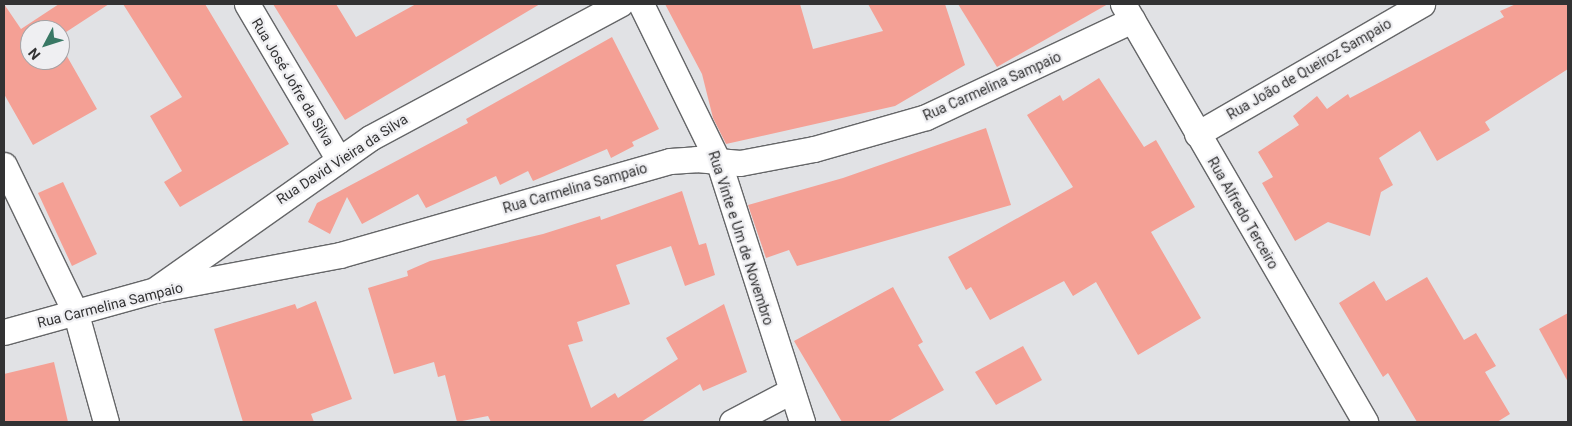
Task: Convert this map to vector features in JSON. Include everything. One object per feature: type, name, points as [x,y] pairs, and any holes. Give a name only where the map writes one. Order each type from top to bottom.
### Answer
[{"type":"street","name":"Rua José Jofre da Silva","points":[[247,4],[339,160]]},
{"type":"street","name":"Rua David Vieira da Silva","points":[[156,290],[339,160],[399,120],[620,4]]},
{"type":"street","name":"Rua Vinte e Um de Novembro","points":[[641,4],[719,163],[802,422]]},
{"type":"street","name":"Rua João de Queiroz Sampaio","points":[[1197,134],[1422,4]]},
{"type":"street","name":"Rua Carmelina Sampaio","points":[[4,332],[76,314],[156,290],[340,255],[670,161],[696,159],[719,163],[764,160],[806,151],[926,117],[1127,12]]},
{"type":"street","name":"Rua Alfredo Terceiro","points":[[1127,12],[1365,422]]},
{"type":"street","points":[[4,165],[76,314],[106,422]]},
{"type":"street","points":[[732,422],[791,391]]},
{"type":"building","points":[[4,4],[20,28],[20,70],[70,70],[70,62],[97,109],[33,145],[4,94]]},
{"type":"building","points":[[59,4],[109,4],[70,29],[70,20],[35,20]]},
{"type":"building","points":[[123,4],[205,4],[289,144],[180,207],[164,182],[182,171],[150,116],[182,97]]},
{"type":"building","points":[[273,4],[336,4],[356,37],[416,4],[540,4],[345,120]]},
{"type":"building","points":[[665,4],[800,4],[813,49],[883,31],[868,4],[945,4],[965,65],[895,106],[726,144],[713,118],[702,74]]},
{"type":"building","points":[[958,4],[1108,4],[997,67]]},
{"type":"building","points":[[1516,4],[1568,4],[1568,69],[1485,122],[1490,130],[1437,161],[1420,131],[1379,158],[1393,185],[1381,192],[1370,236],[1328,222],[1295,241],[1262,183],[1273,177],[1258,152],[1299,125],[1293,116],[1317,96],[1327,109],[1348,94],[1350,98],[1504,17],[1500,11]]},
{"type":"building","points":[[612,37],[659,129],[632,142],[634,146],[611,158],[607,149],[533,181],[528,171],[500,185],[496,176],[426,208],[418,194],[362,224],[347,197],[330,234],[308,222],[317,203],[468,123],[466,119]]},
{"type":"building","points":[[1099,78],[1144,147],[1156,140],[1195,207],[1151,232],[1201,318],[1138,355],[1096,282],[1073,296],[1064,281],[990,320],[971,287],[966,290],[948,257],[1073,187],[1027,115],[1060,95],[1063,101]]},
{"type":"building","points":[[986,128],[1011,205],[797,266],[789,250],[766,258],[748,205],[843,178]]},
{"type":"building","points":[[63,182],[97,254],[72,266],[38,193]]},
{"type":"building","points":[[682,191],[699,245],[706,243],[715,275],[685,286],[671,246],[616,265],[630,304],[577,322],[583,341],[568,345],[591,408],[615,393],[618,398],[678,359],[666,338],[724,304],[747,372],[703,391],[700,384],[641,422],[491,422],[488,416],[457,422],[445,375],[438,377],[434,362],[394,374],[368,288],[408,276],[407,271],[430,261],[543,234],[600,216],[601,220]]},
{"type":"building","points":[[1427,277],[1464,340],[1476,333],[1496,366],[1485,372],[1510,414],[1497,422],[1417,422],[1388,373],[1383,377],[1339,303],[1374,281],[1386,301]]},
{"type":"building","points":[[893,287],[923,342],[918,345],[944,390],[887,422],[842,422],[794,341]]},
{"type":"building","points":[[316,301],[352,399],[311,414],[314,422],[243,422],[214,329],[295,304],[297,309]]},
{"type":"building","points":[[1568,313],[1568,382],[1539,329]]},
{"type":"building","points":[[1023,346],[1042,380],[996,405],[975,372]]},
{"type":"building","points":[[54,362],[68,422],[4,422],[4,374]]}]
